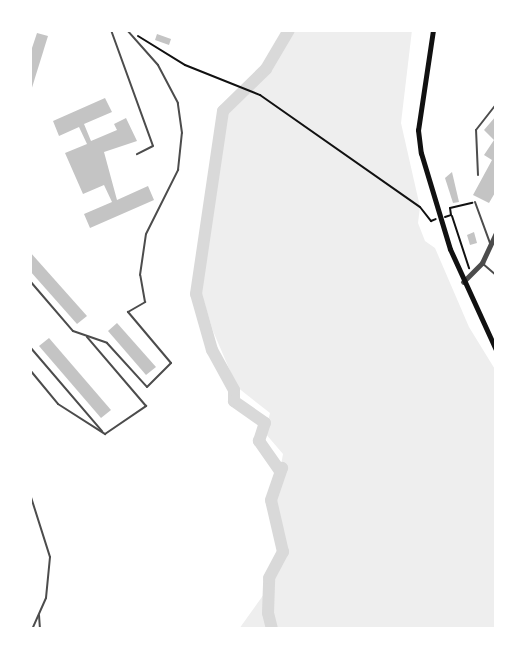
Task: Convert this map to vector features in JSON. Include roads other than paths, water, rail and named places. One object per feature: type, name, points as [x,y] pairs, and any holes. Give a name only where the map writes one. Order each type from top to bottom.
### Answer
[{"type":"main road","points":[[433,30],[418,130],[421,153],[463,282],[496,350]]},
{"type":"street","points":[[463,282],[482,263],[496,233]]},
{"type":"lane","points":[[30,34],[31,30]]},
{"type":"lane","points":[[111,30],[153,146],[138,154]]},
{"type":"lane","points":[[30,281],[73,331],[107,343],[147,387],[171,363],[128,312],[145,302],[140,275],[146,234],[178,170],[182,134],[177,103],[158,65],[128,30]]},
{"type":"lane","points":[[478,175],[476,130],[496,104]]},
{"type":"lane","points":[[475,202],[491,244]]},
{"type":"lane","points":[[482,263],[496,275]]},
{"type":"lane","points":[[87,337],[146,406],[105,434]]},
{"type":"lane","points":[[30,347],[105,434]]},
{"type":"lane","points":[[30,370],[58,404],[105,434]]},
{"type":"lane","points":[[30,494],[50,556],[46,598],[32,629]]},
{"type":"lane","points":[[39,614],[40,629]]},
{"type":"waterway","points":[[272,629],[268,613],[269,578],[283,552],[271,500],[282,468],[280,471],[259,441],[265,423],[234,401],[234,390],[212,350],[196,294],[223,111],[266,69],[289,30]]}]
